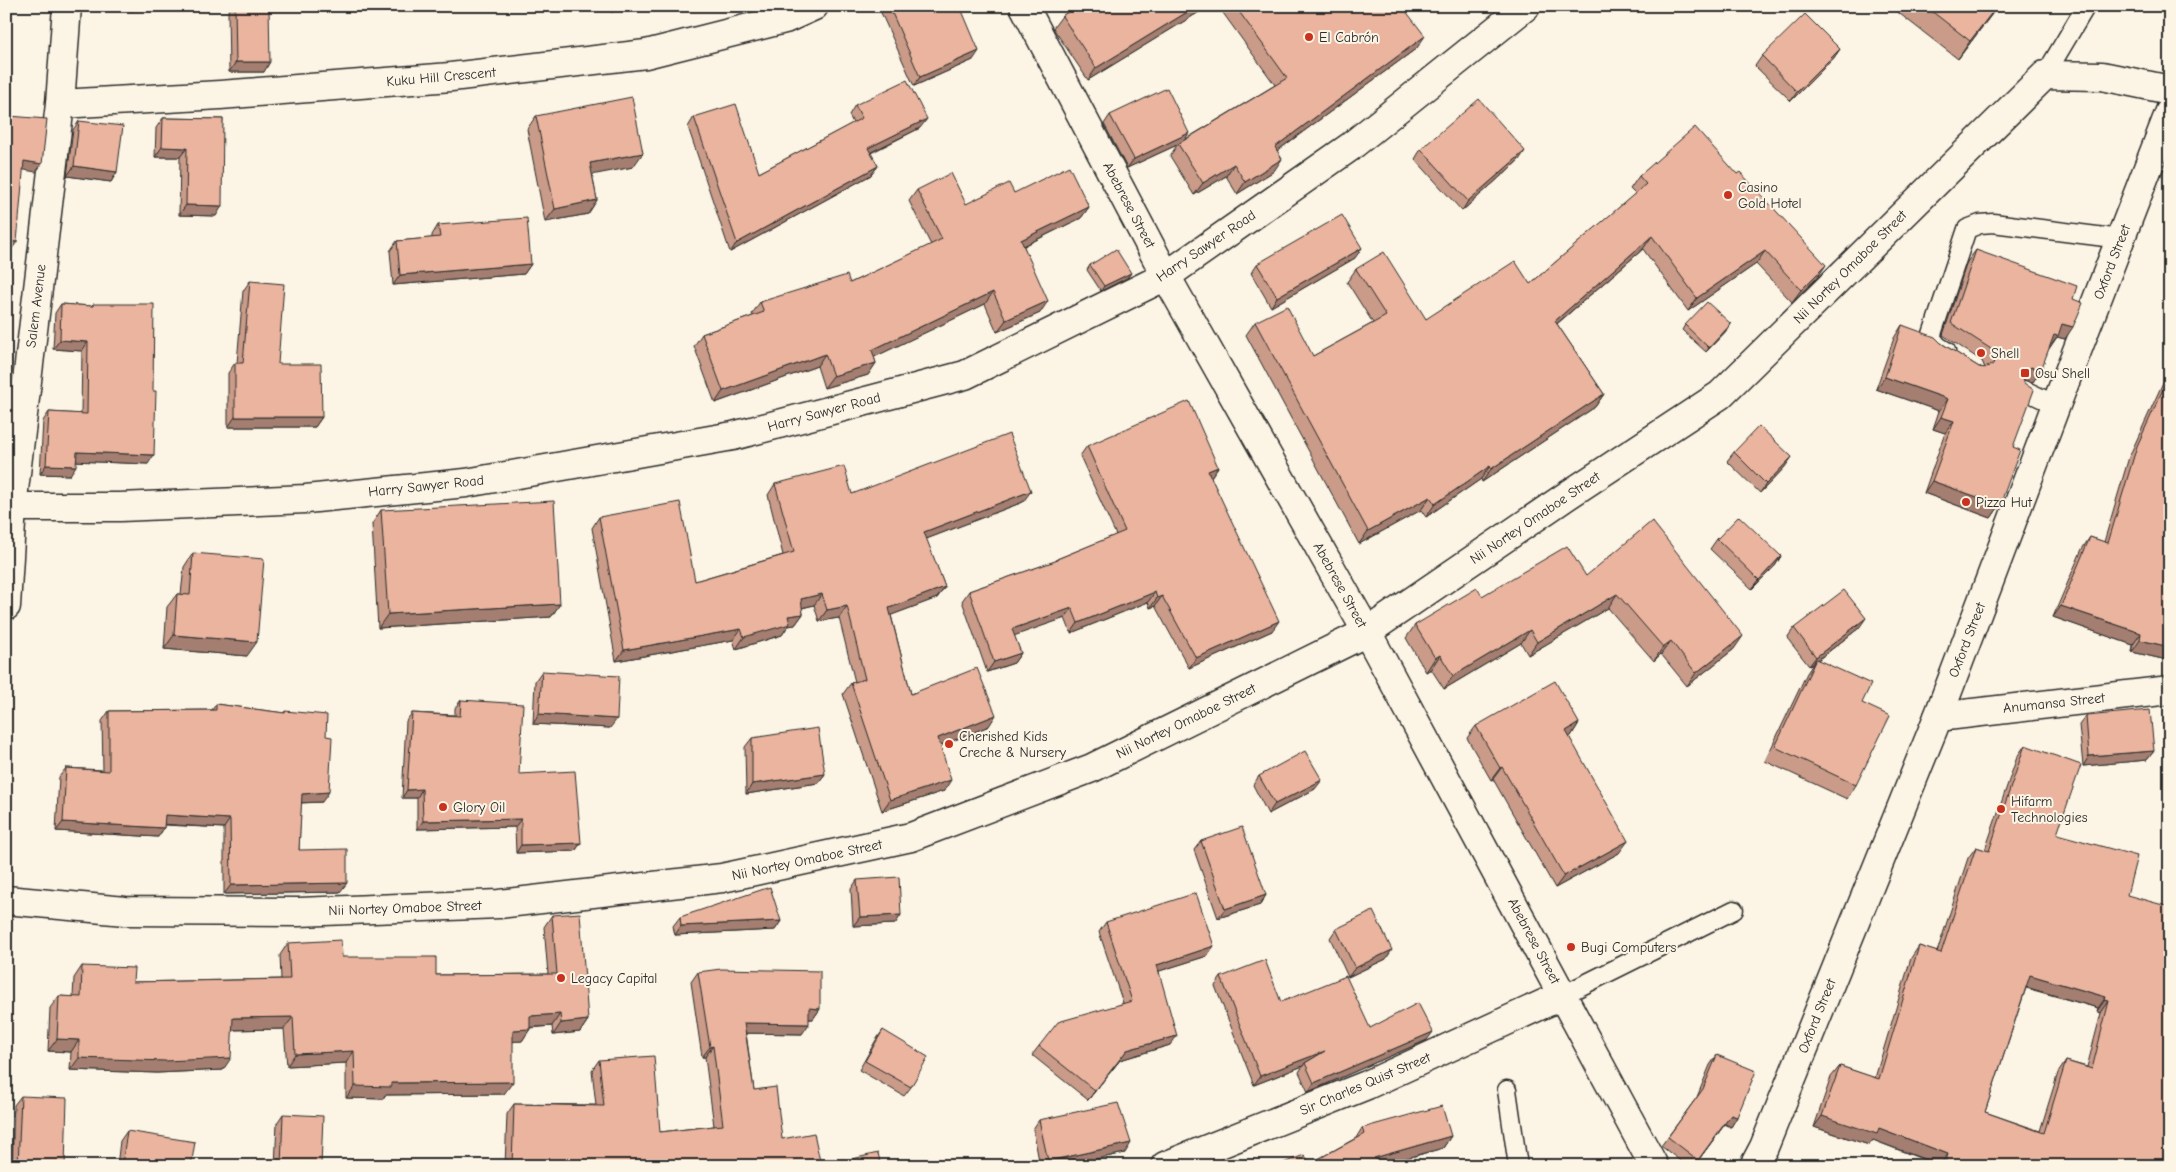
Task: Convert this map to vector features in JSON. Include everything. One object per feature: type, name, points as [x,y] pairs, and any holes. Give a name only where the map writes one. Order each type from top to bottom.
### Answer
[{"type":"street","name":"Salem Avenue","points":[[6,606],[12,507],[60,104],[67,6]]},
{"type":"street","name":"Kuku Hill Crescent","points":[[60,104],[220,95],[452,77],[646,54],[785,18],[814,6]]},
{"type":"street","name":"Abebrese Street","points":[[1024,6],[1166,276],[1367,632],[1654,1166]]},
{"type":"street","name":"Harry Sawyer Road","points":[[12,507],[120,508],[315,498],[466,483],[733,436],[965,375],[1166,276],[1350,147],[1526,6]]},
{"type":"street","points":[[2045,75],[2102,76],[2170,90]]},
{"type":"street","name":"Nii Nortey Omaboe Street","points":[[6,900],[125,911],[299,912],[500,904],[722,878],[911,838],[1092,768],[1367,632],[1568,495],[1720,395],[2045,75]]},
{"type":"street","name":"Oxford Street","points":[[1754,1166],[1764,1147],[1938,717],[2170,111]]},
{"type":"street","name":"Anumansa Street","points":[[1938,717],[2170,690]]},
{"type":"street","name":"Sir Charles Quist Street","points":[[1165,1166],[1366,1085],[1563,995]]},
{"type":"lane","points":[[2045,75],[2086,6]]},
{"type":"lane","points":[[1960,361],[1938,346],[1931,337],[1967,229],[1980,224],[1993,223],[2121,239]]},
{"type":"lane","points":[[2024,390],[2056,405]]},
{"type":"lane","points":[[1563,995],[1734,910]]},
{"type":"lane","points":[[1507,1090],[1518,1166]]},
{"type":"building","points":[[235,6],[269,6],[270,62],[236,62]]},
{"type":"building","points":[[889,6],[960,6],[979,51],[920,77]]},
{"type":"building","points":[[1076,6],[1197,6],[1096,68],[1062,16]]},
{"type":"building","points":[[1235,6],[1402,6],[1425,36],[1275,147],[1282,159],[1245,182],[1234,164],[1203,183],[1178,144],[1287,78]]},
{"type":"building","points":[[1925,6],[1997,6],[1970,41]]},
{"type":"building","points":[[1805,14],[1840,49],[1797,92],[1762,56]]},
{"type":"building","points":[[907,80],[927,119],[868,148],[878,166],[737,243],[694,117],[736,104],[759,173],[862,118],[855,105]]},
{"type":"building","points":[[1167,88],[1189,133],[1134,159],[1110,115]]},
{"type":"building","points":[[6,95],[9,116],[47,119],[42,164],[24,161],[17,242],[6,241]]},
{"type":"building","points":[[632,97],[643,153],[590,163],[597,200],[555,209],[536,116]]},
{"type":"building","points":[[1479,99],[1525,151],[1468,201],[1421,149]]},
{"type":"building","points":[[163,118],[223,119],[222,206],[186,205],[187,148],[162,147]]},
{"type":"building","points":[[79,121],[123,126],[117,172],[74,166]]},
{"type":"building","points":[[1695,127],[1737,174],[1740,172],[1826,265],[1801,290],[1765,251],[1697,298],[1652,236],[1555,321],[1604,394],[1491,469],[1490,466],[1435,504],[1430,497],[1368,531],[1255,322],[1287,306],[1313,356],[1386,316],[1356,269],[1384,252],[1426,319],[1515,261],[1530,284],[1646,184],[1639,176]]},
{"type":"building","points":[[1069,166],[1089,207],[1021,240],[1048,301],[1006,320],[993,292],[872,350],[876,363],[833,376],[825,354],[723,391],[702,334],[764,312],[760,302],[847,275],[850,283],[942,239],[917,190],[951,173],[966,204],[1009,183],[1014,193]]},
{"type":"building","points":[[1342,215],[1362,248],[1277,297],[1257,264]]},
{"type":"building","points":[[527,218],[531,264],[400,275],[397,241],[440,237],[438,225]]},
{"type":"building","points":[[1116,249],[1131,273],[1104,286],[1090,265]]},
{"type":"building","points":[[1976,250],[2077,286],[2073,299],[2083,303],[2073,327],[2062,324],[2058,336],[2054,335],[2041,370],[2031,367],[2023,374],[2024,383],[2034,390],[2013,447],[2020,450],[2000,505],[1932,481],[1954,421],[1941,417],[1948,399],[1885,377],[1902,325],[1935,337],[1941,343],[1979,367],[1985,368],[1993,364],[1995,358],[1991,349],[1951,323]]},
{"type":"building","points":[[250,281],[284,284],[278,364],[321,364],[322,417],[235,417],[235,363],[243,363]]},
{"type":"building","points":[[1707,302],[1731,324],[1709,348],[1685,325]]},
{"type":"building","points":[[61,304],[93,306],[93,304],[154,304],[153,391],[156,391],[154,455],[77,452],[76,466],[46,465],[49,412],[87,414],[88,342],[60,340]]},
{"type":"building","points":[[2170,374],[2170,647],[2140,640],[2141,633],[2061,606],[2090,537],[2108,543],[2137,446]]},
{"type":"building","points":[[1189,401],[1218,467],[1208,471],[1279,621],[1196,658],[1162,596],[1157,598],[1155,592],[1078,623],[1072,608],[1012,629],[1021,653],[994,662],[969,591],[1058,560],[1125,531],[1087,446]]},
{"type":"building","points":[[1759,426],[1792,457],[1766,484],[1734,452]]},
{"type":"building","points":[[1009,434],[1031,491],[924,532],[945,587],[889,608],[911,694],[977,668],[996,715],[938,738],[951,780],[890,800],[851,683],[865,679],[847,606],[827,610],[822,594],[801,599],[803,614],[788,616],[790,624],[744,637],[741,629],[624,650],[599,517],[680,502],[695,581],[794,552],[775,484],[844,466],[852,494]]},
{"type":"building","points":[[554,501],[560,604],[388,614],[381,510]]},
{"type":"building","points":[[1739,516],[1781,556],[1759,580],[1717,539]]},
{"type":"building","points":[[1652,521],[1743,636],[1696,673],[1671,641],[1663,647],[1617,594],[1537,642],[1530,630],[1453,676],[1440,655],[1435,658],[1415,625],[1477,588],[1482,596],[1567,546],[1586,576]]},
{"type":"building","points":[[193,553],[264,559],[257,642],[174,635],[177,594],[190,595]]},
{"type":"building","points":[[1844,590],[1866,618],[1816,657],[1794,628]]},
{"type":"building","points":[[1816,659],[1871,684],[1862,703],[1890,716],[1856,785],[1775,747]]},
{"type":"building","points":[[542,671],[619,676],[617,719],[539,714]]},
{"type":"building","points":[[1555,681],[1579,723],[1566,731],[1628,841],[1564,876],[1502,767],[1500,768],[1476,726]]},
{"type":"building","points":[[461,700],[523,704],[519,774],[575,771],[581,843],[521,845],[521,819],[423,821],[422,789],[407,790],[412,713],[460,716]]},
{"type":"building","points":[[216,704],[285,713],[285,711],[327,715],[326,736],[332,737],[329,792],[302,794],[299,850],[347,849],[347,883],[231,885],[230,819],[165,815],[164,828],[63,822],[66,768],[109,771],[109,711],[216,710]]},
{"type":"building","points":[[2150,710],[2154,751],[2089,756],[2086,716]]},
{"type":"building","points":[[818,728],[825,774],[752,784],[752,738]]},
{"type":"building","points":[[2025,745],[2081,765],[2057,834],[2137,856],[2127,895],[2170,907],[2170,1166],[1944,1166],[1948,1154],[1879,1128],[1877,1134],[1822,1116],[1840,1066],[1879,1079],[1919,946],[1941,953],[1976,847],[1989,851]],"holes":[[[2030,975],[2106,997],[2105,1000],[2109,1001],[2092,1069],[2066,1061],[2044,1133],[1985,1112]]]},
{"type":"building","points":[[1305,751],[1322,780],[1275,804],[1259,776]]},
{"type":"building","points":[[1242,827],[1266,895],[1225,909],[1201,841]]},
{"type":"building","points":[[899,877],[901,915],[860,917],[857,880]]},
{"type":"building","points":[[770,887],[781,921],[681,926],[680,917]]},
{"type":"building","points":[[1196,893],[1214,946],[1157,965],[1177,1036],[1127,1050],[1095,1091],[1039,1046],[1058,1022],[1132,1001],[1106,922]]},
{"type":"building","points":[[1373,911],[1392,950],[1355,968],[1336,929]]},
{"type":"building","points":[[580,913],[588,1020],[561,1023],[560,1014],[530,1016],[530,1029],[513,1030],[513,1082],[391,1083],[391,1087],[355,1086],[354,1051],[295,1054],[293,1017],[233,1018],[231,1058],[165,1061],[79,1058],[79,1040],[57,1039],[59,996],[81,997],[82,966],[134,968],[133,982],[290,979],[288,943],[341,940],[342,957],[436,957],[436,975],[557,974],[552,915]]},
{"type":"building","points":[[1265,960],[1281,1002],[1346,976],[1370,1028],[1418,1003],[1433,1032],[1314,1083],[1305,1063],[1325,1051],[1260,1076],[1221,977]]},
{"type":"building","points":[[721,969],[820,971],[820,1009],[809,1008],[809,1024],[744,1023],[754,1090],[776,1087],[782,1139],[814,1133],[821,1166],[512,1166],[514,1104],[604,1106],[599,1060],[654,1056],[660,1132],[723,1125],[713,1046],[710,1047],[698,972]]},
{"type":"building","points":[[883,1030],[928,1057],[911,1087],[865,1061]]},
{"type":"building","points":[[1717,1055],[1756,1071],[1737,1117],[1731,1115],[1698,1160],[1668,1137],[1703,1089]]},
{"type":"building","points":[[21,1096],[67,1098],[65,1166],[18,1166]]},
{"type":"building","points":[[1118,1103],[1131,1143],[1048,1161],[1039,1120]]},
{"type":"building","points":[[1442,1106],[1451,1136],[1374,1158],[1383,1166],[1276,1166],[1304,1155],[1311,1163],[1364,1134],[1362,1128]]},
{"type":"building","points":[[283,1114],[323,1116],[321,1166],[281,1166]]},
{"type":"building","points":[[127,1131],[195,1142],[191,1166],[122,1166]]},
{"type":"building","points":[[878,1153],[881,1166],[822,1166]]},
{"type":"place","name":"El Cabrón","points":[[1309,37]]},
{"type":"place","name":"Casino Gold Hotel","points":[[1728,195]]},
{"type":"place","name":"Shell","points":[[1981,353]]},
{"type":"place","name":"Osu Shell","points":[[2025,373]]},
{"type":"place","name":"Pizza Hut","points":[[1966,502]]},
{"type":"place","name":"Cherished Kids Creche & Nursery","points":[[949,744]]},
{"type":"place","name":"Glory Oil","points":[[443,807]]},
{"type":"place","name":"Hifarm Technologies","points":[[2001,809]]},
{"type":"place","name":"Bugi Computers","points":[[1571,947]]},
{"type":"place","name":"Legacy Capital","points":[[561,978]]}]
